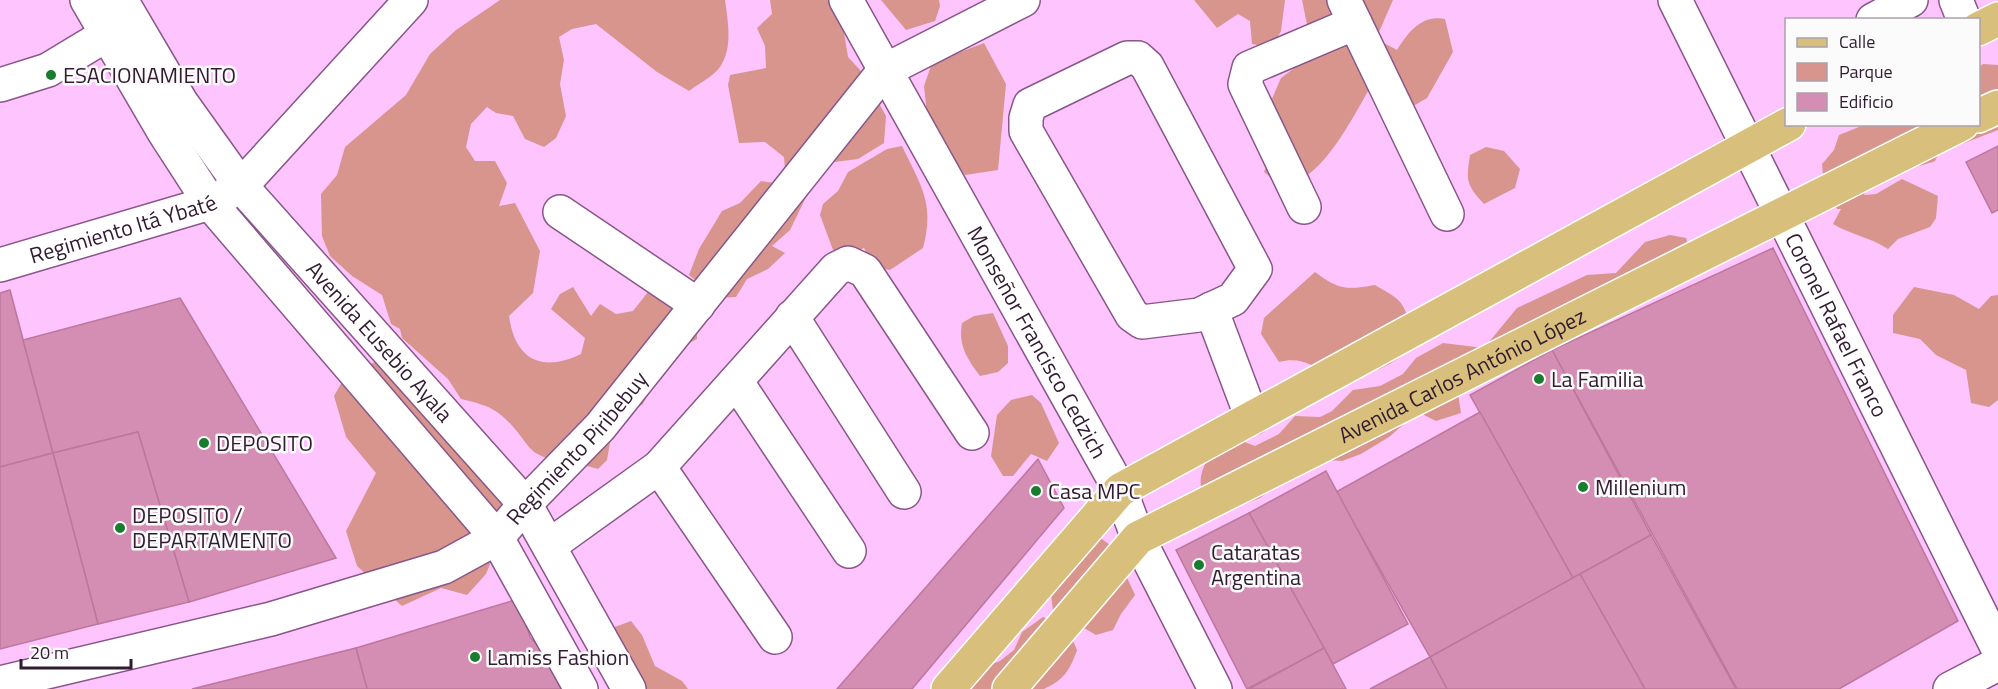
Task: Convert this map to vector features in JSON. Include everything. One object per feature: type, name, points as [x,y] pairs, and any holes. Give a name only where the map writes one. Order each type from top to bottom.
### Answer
[{"type":"main road","points":[[1980,28],[1998,19]]},
{"type":"main road","points":[[1980,115],[1998,107]]},
{"type":"main road","points":[[948,689],[1120,490],[1785,126]]},
{"type":"main road","name":"Avenida Carlos António López","points":[[1009,689],[1138,538],[1958,126]]},
{"type":"street","name":"Avenida Eusebio Ayala","points":[[87,0],[106,35],[210,204],[497,538],[581,689]]},
{"type":"street","name":"Avenida Eusebio Ayala","points":[[121,0],[181,102],[241,186],[525,504],[629,689]]},
{"type":"street","name":"Regimiento Itá Ybaté","points":[[0,265],[210,204],[241,186],[411,0]]},
{"type":"street","name":"Monseñor Francisco Cedzich","points":[[846,0],[1120,490],[1138,538],[1215,689]]},
{"type":"street","name":"Regimiento Piribebuy","points":[[7,684],[271,619],[444,567],[497,538],[525,504],[600,427],[884,71],[1023,0]]},
{"type":"street","name":"Coronel Rafael Franco","points":[[1675,0],[1998,649]]},
{"type":"street","points":[[1877,18],[1911,0]]},
{"type":"street","points":[[1956,0],[1963,18]]},
{"type":"street","points":[[1304,207],[1245,84],[1245,75],[1249,68],[1349,12],[1447,214]]},
{"type":"street","points":[[0,86],[48,70],[106,35]]},
{"type":"street","points":[[1127,58],[1138,58],[1147,66],[1255,269],[1233,299],[1211,309],[1199,315],[1163,321],[1142,322],[1132,315],[1026,131],[1026,118],[1030,105],[1127,58]]},
{"type":"street","points":[[560,212],[698,305]]},
{"type":"street","points":[[549,546],[659,466],[836,269],[848,263],[866,271],[972,433]]},
{"type":"street","points":[[1211,309],[1252,418]]},
{"type":"street","points":[[792,317],[904,492]]},
{"type":"street","points":[[736,381],[849,551]]},
{"type":"street","points":[[659,466],[776,637]]},
{"type":"street","points":[[1950,689],[1998,664]]},
{"type":"green space","points":[[500,0],[725,0],[728,43],[724,60],[714,74],[689,91],[657,72],[596,24],[572,29],[559,37],[564,60],[560,84],[566,116],[556,138],[544,147],[525,139],[513,116],[496,113],[487,107],[471,124],[466,147],[475,161],[495,161],[507,183],[499,206],[515,203],[540,251],[533,293],[509,316],[517,343],[524,352],[533,359],[543,362],[567,360],[581,354],[585,338],[551,309],[560,294],[573,287],[591,316],[600,304],[616,314],[633,311],[648,292],[677,304],[697,324],[697,339],[675,351],[658,372],[643,404],[637,408],[628,421],[612,431],[607,460],[598,469],[541,456],[532,450],[500,414],[487,407],[461,399],[448,379],[402,338],[400,329],[391,324],[382,295],[352,276],[330,256],[322,236],[321,194],[337,175],[345,147],[406,95],[430,54],[456,30]]},
{"type":"green space","points":[[770,0],[832,0],[841,14],[848,57],[861,71],[886,116],[884,143],[858,159],[827,163],[810,189],[790,230],[772,246],[785,253],[768,269],[747,279],[736,297],[717,298],[689,275],[699,249],[722,211],[740,203],[761,181],[775,183],[785,170],[784,157],[765,142],[739,143],[728,85],[730,75],[766,68],[765,46],[757,28],[772,14]]},
{"type":"green space","points":[[881,0],[939,0],[940,6],[935,21],[906,30]]},
{"type":"green space","points":[[1194,0],[1285,0],[1281,31],[1272,48],[1252,44],[1250,21],[1238,14],[1217,28]]},
{"type":"green space","points":[[1302,0],[1393,0],[1376,39],[1397,50],[1416,26],[1429,19],[1445,19],[1453,52],[1427,98],[1415,105],[1396,101],[1371,86],[1345,131],[1321,163],[1293,183],[1279,183],[1264,172],[1273,148],[1271,101],[1281,78],[1301,63],[1309,34]]},
{"type":"green space","points":[[984,43],[1006,84],[998,170],[965,175],[948,158],[924,121],[926,105],[924,86],[932,63]]},
{"type":"green space","points":[[1983,64],[1998,65],[1998,130],[1939,153],[1935,161],[1884,177],[1868,188],[1864,195],[1876,194],[1902,179],[1938,196],[1936,218],[1930,227],[1898,239],[1888,249],[1833,224],[1841,209],[1837,209],[1823,176],[1822,164],[1834,150],[1839,135],[1862,126],[1980,126],[1980,66]]},
{"type":"green space","points":[[902,146],[920,184],[927,206],[923,248],[890,270],[874,267],[864,248],[836,258],[820,215],[823,204],[838,191],[848,172],[887,149]]},
{"type":"green space","points":[[1486,147],[1504,151],[1520,169],[1515,188],[1484,204],[1471,187],[1468,171],[1470,155]]},
{"type":"green space","points":[[1670,235],[1686,238],[1695,267],[1661,294],[1458,393],[1461,413],[1436,421],[1418,412],[1389,437],[1361,454],[1342,461],[1328,460],[1279,483],[1260,498],[1211,517],[1201,489],[1201,481],[1204,466],[1215,447],[1239,440],[1255,446],[1279,434],[1295,416],[1320,417],[1332,411],[1353,390],[1380,386],[1403,374],[1416,358],[1443,343],[1484,348],[1517,308],[1587,275],[1616,273],[1645,242]]},
{"type":"green space","points":[[1315,272],[1343,287],[1357,288],[1375,285],[1397,299],[1406,312],[1412,331],[1411,344],[1405,352],[1393,362],[1377,370],[1351,375],[1332,372],[1300,361],[1279,362],[1261,334],[1264,318]]},
{"type":"green space","points":[[1914,287],[1954,295],[1979,309],[1991,296],[1998,295],[1998,400],[1989,407],[1971,403],[1966,370],[1936,355],[1920,339],[1893,333],[1893,315]]},
{"type":"green space","points":[[993,313],[1008,346],[1008,363],[998,372],[980,376],[965,351],[961,338],[962,323],[974,316]]},
{"type":"green space","points":[[378,361],[504,501],[492,534],[490,564],[486,574],[467,595],[441,588],[402,606],[357,566],[346,531],[376,473],[346,437],[334,396],[347,373]]},
{"type":"green space","points":[[1032,395],[1041,403],[1059,443],[1047,461],[1031,454],[1013,476],[1003,476],[991,456],[997,415],[1011,400]]},
{"type":"green space","points":[[1099,537],[1113,547],[1135,595],[1113,630],[1096,635],[1053,610],[1049,579]]},
{"type":"green space","points":[[1043,617],[1067,627],[1077,650],[1069,669],[1057,682],[1044,689],[948,689],[965,674],[1000,661],[1014,650],[1022,632]]},
{"type":"green space","points":[[631,621],[642,635],[655,666],[682,681],[688,689],[618,689],[612,628]]},
{"type":"building","points":[[1998,146],[1998,210],[1992,213],[1966,162]]},
{"type":"building","points":[[1773,248],[1958,621],[1839,689],[1737,689],[1552,350]]},
{"type":"building","points":[[10,290],[53,453],[0,467],[0,293]]},
{"type":"building","name":"DEPOSITO","points":[[180,298],[336,558],[189,602],[138,432],[53,453],[23,340]]},
{"type":"building","points":[[1552,350],[1651,535],[1573,578],[1470,395]]},
{"type":"building","points":[[1480,412],[1573,578],[1430,657],[1336,492]]},
{"type":"building","name":"DEPOSITO / DEPARTAMENTO","points":[[138,432],[189,602],[98,624],[53,453]]},
{"type":"building","points":[[53,453],[98,624],[0,649],[0,467]]},
{"type":"building","points":[[1038,459],[1064,508],[912,689],[837,689]]},
{"type":"building","points":[[1326,471],[1408,624],[1333,664],[1249,513]]},
{"type":"building","points":[[1249,513],[1324,648],[1247,689],[1176,550]]},
{"type":"building","points":[[1651,535],[1736,689],[1645,689],[1580,574]]},
{"type":"building","points":[[1580,574],[1645,689],[1447,689],[1430,657]]},
{"type":"building","points":[[518,599],[530,637],[563,675],[567,689],[367,689],[356,648]]},
{"type":"building","points":[[356,648],[367,689],[192,689]]},
{"type":"building","points":[[1324,648],[1346,689],[1249,689]]},
{"type":"building","points":[[1430,657],[1447,689],[1370,689]]},
{"type":"place","name":"ESACIONAMIENTO","points":[[51,75]]},
{"type":"place","name":"La Familia","points":[[1539,379]]},
{"type":"place","name":"DEPOSITO","points":[[204,443]]},
{"type":"place","name":"Millenium","points":[[1583,487]]},
{"type":"place","name":"Casa MPC","points":[[1036,491]]},
{"type":"place","name":"DEPOSITO / DEPARTAMENTO","points":[[120,528]]},
{"type":"place","name":"Cataratas Argentina","points":[[1199,565]]},
{"type":"place","name":"Lamiss Fashion","points":[[475,657]]}]
